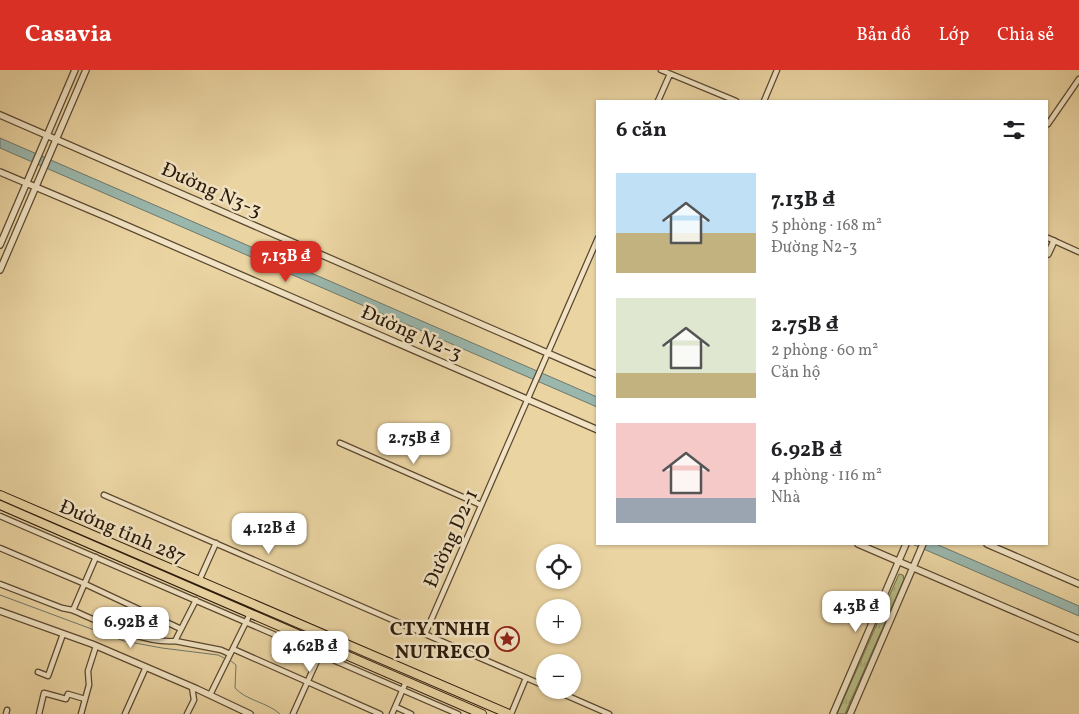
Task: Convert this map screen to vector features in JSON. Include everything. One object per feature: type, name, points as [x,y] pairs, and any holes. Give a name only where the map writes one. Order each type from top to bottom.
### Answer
[{"type":"main road","name":"Đường tỉnh 287","points":[[0,495],[510,714]]},
{"type":"main road","name":"Đường tỉnh 287","points":[[0,505],[483,714]]},
{"type":"main road","points":[[483,714],[488,705]]},
{"type":"street","points":[[0,245],[75,70]]},
{"type":"street","points":[[0,270],[86,70]]},
{"type":"street","points":[[661,70],[734,100]]},
{"type":"street","points":[[764,100],[777,70]]},
{"type":"street","points":[[658,100],[670,74]]},
{"type":"street","points":[[1048,124],[1079,78]]},
{"type":"street","name":"Đường N3-3","points":[[0,115],[596,374]]},
{"type":"street","name":"Đường N2-3","points":[[0,172],[596,429]]},
{"type":"street","points":[[1048,254],[1051,239],[1079,252]]},
{"type":"street","name":"Đường D2-1","points":[[425,634],[596,243]]},
{"type":"street","points":[[340,443],[481,505]]},
{"type":"street","points":[[104,495],[536,682]]},
{"type":"street","points":[[0,516],[458,714]]},
{"type":"street","points":[[198,581],[216,543]]},
{"type":"street","points":[[860,545],[1079,639]]},
{"type":"street","points":[[832,714],[906,545]]},
{"type":"street","points":[[850,714],[923,545]]},
{"type":"street","points":[[989,545],[1079,584]]},
{"type":"street","points":[[0,548],[85,584],[181,629]]},
{"type":"street","points":[[72,610],[96,557]]},
{"type":"street","points":[[0,584],[62,608],[72,610],[117,629],[165,642],[175,641],[232,651],[380,714]]},
{"type":"street","points":[[175,641],[196,600]]},
{"type":"street","points":[[0,611],[96,646],[250,714]]},
{"type":"street","points":[[210,695],[250,614]]},
{"type":"street","points":[[38,672],[48,676],[62,634]]},
{"type":"street","points":[[81,714],[88,685],[88,671],[96,646]]},
{"type":"street","points":[[293,714],[320,654]]},
{"type":"street","points":[[125,714],[146,667]]},
{"type":"street","points":[[510,714],[526,678]]},
{"type":"street","points":[[392,714],[406,682]]},
{"type":"street","points":[[188,714],[194,700],[192,687]]},
{"type":"street","points":[[39,714],[44,693],[66,699],[68,694],[85,699]]},
{"type":"street","points":[[575,699],[609,714]]},
{"type":"street","points":[[396,707],[411,714]]},
{"type":"green space","points":[[899,574],[903,575],[904,579],[845,714],[837,714]]},
{"type":"water","points":[[0,138],[596,397],[596,407],[0,148]]},
{"type":"water","points":[[914,545],[938,545],[1079,606],[1079,616]]},
{"type":"waterway","points":[[0,595],[124,641],[218,655],[224,658]]},
{"type":"waterway","points":[[231,661],[236,665],[235,688],[245,696],[280,714]]},
{"type":"place","name":"CTY TNHH NUTRECO","points":[[507,639]]}]
